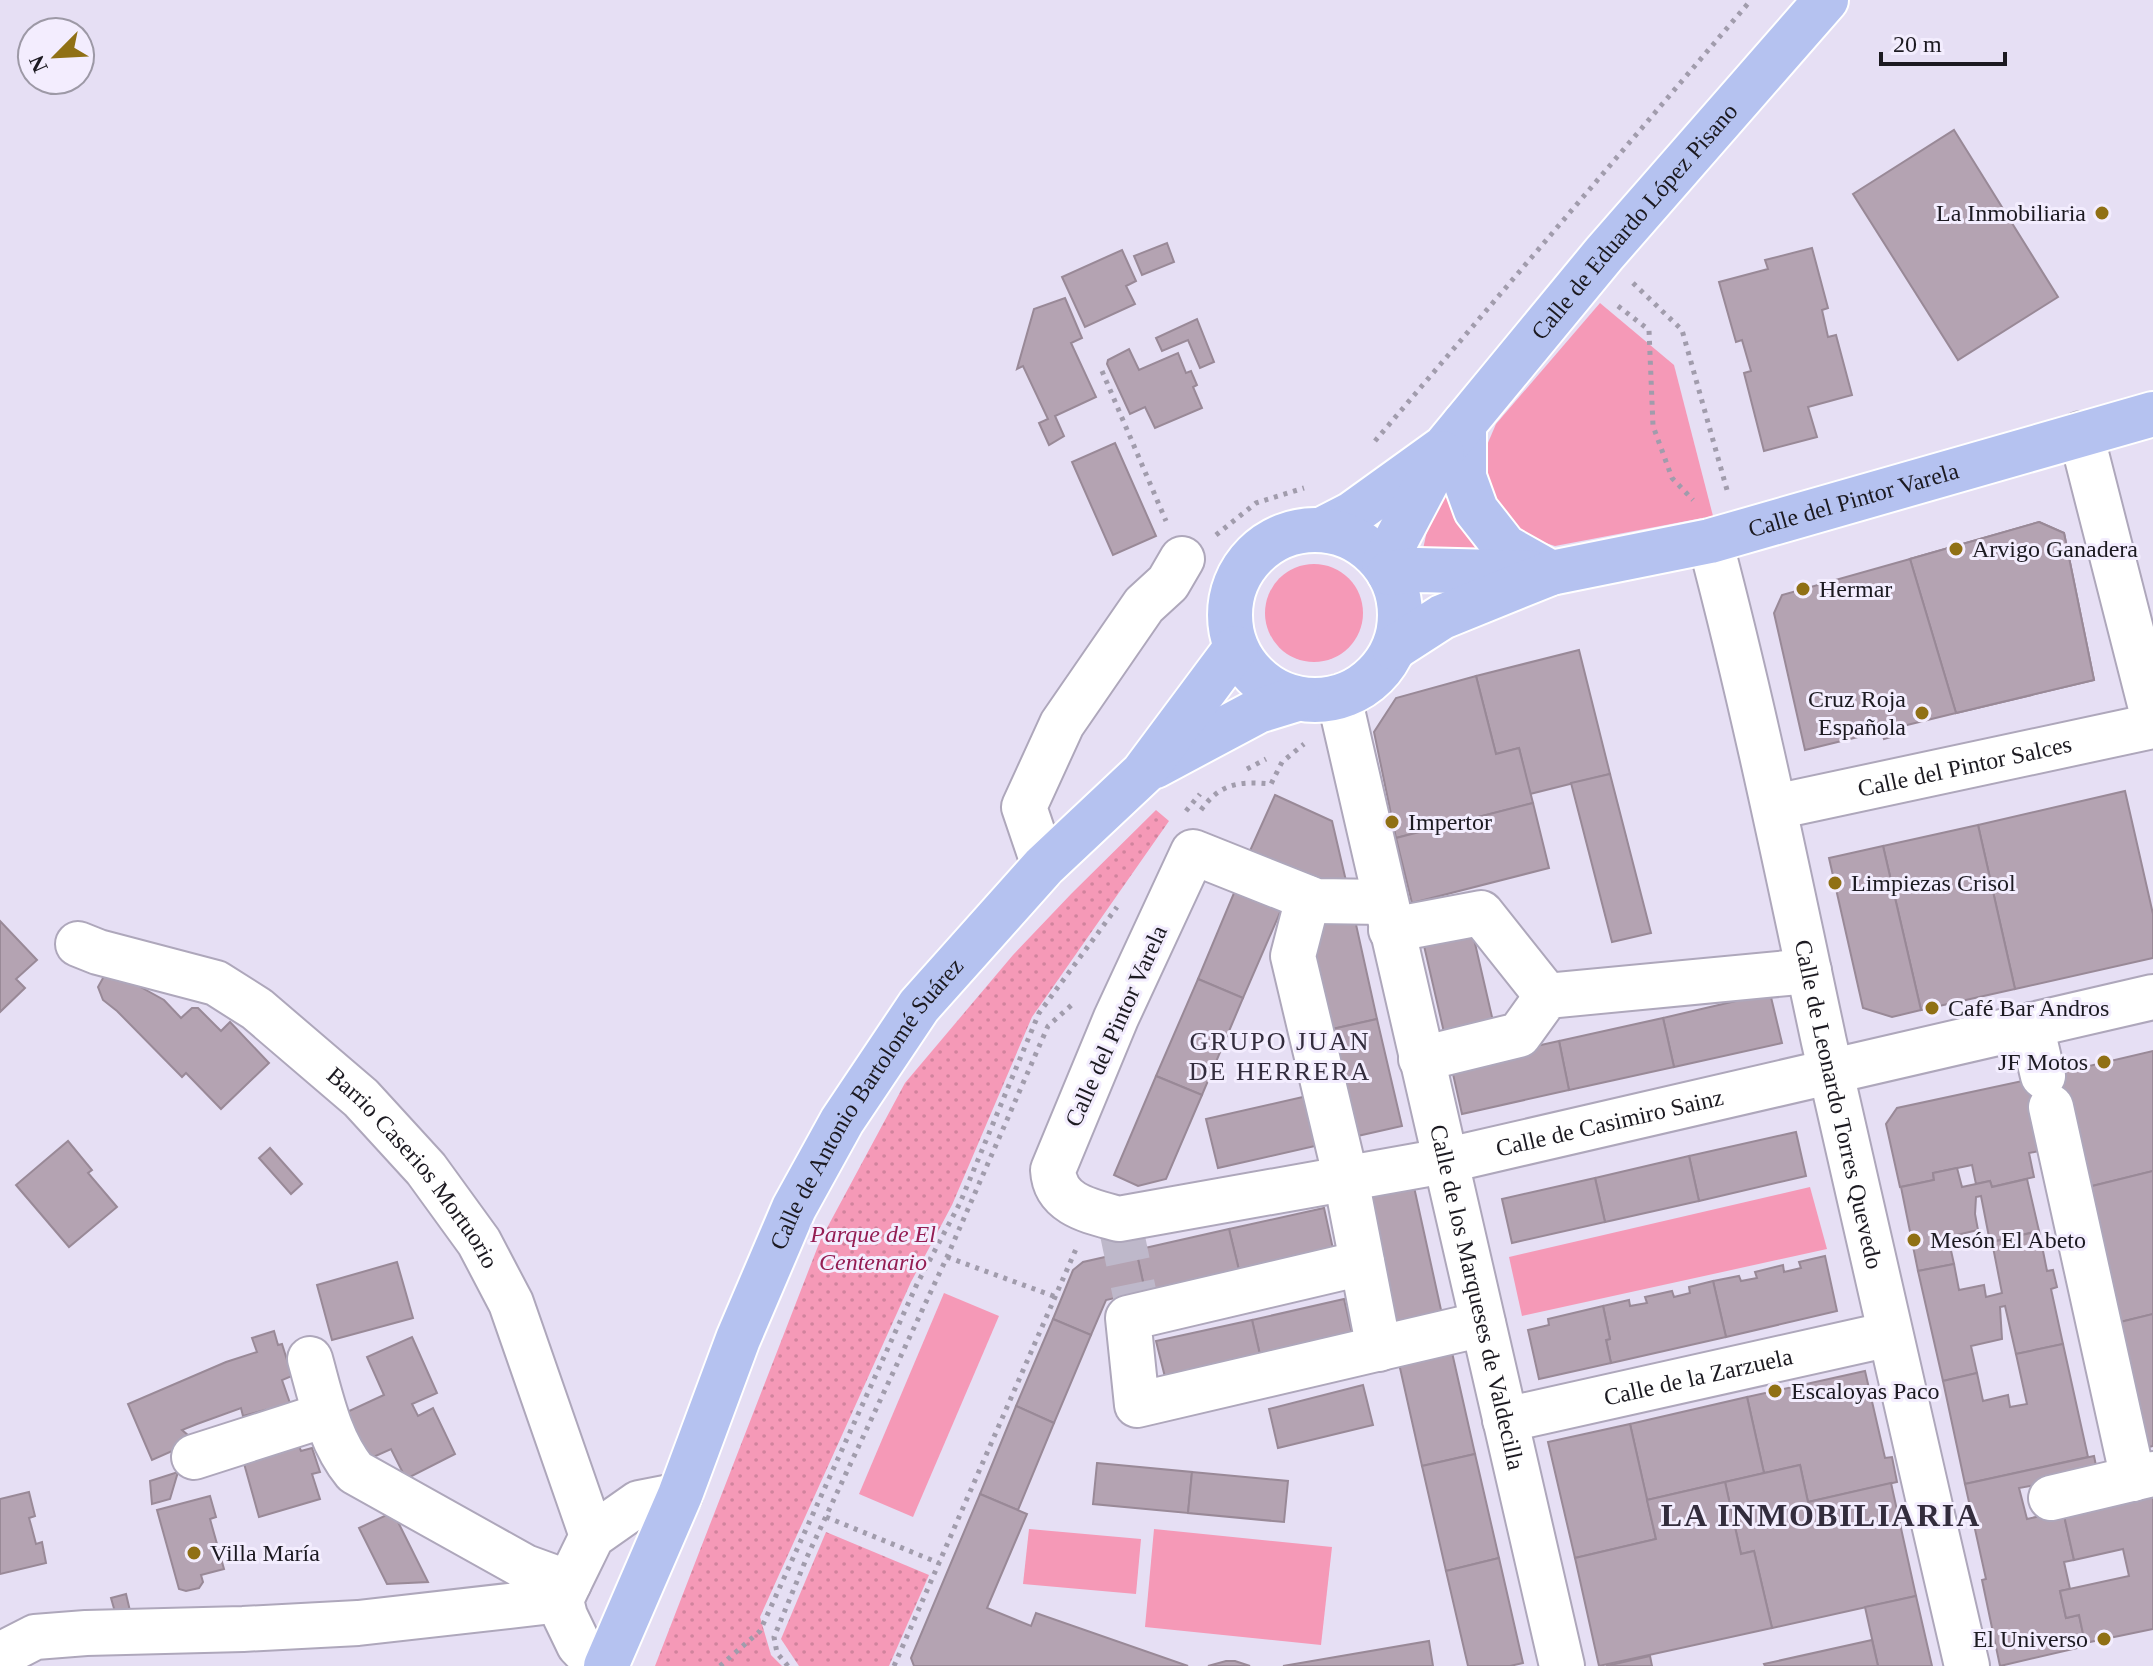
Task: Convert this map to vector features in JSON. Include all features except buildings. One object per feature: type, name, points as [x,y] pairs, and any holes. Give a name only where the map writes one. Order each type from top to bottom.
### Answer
[{"type":"main road","name":"Calle de Eduardo López Pisano","points":[[1386,568],[1455,436],[1604,254],[1826,0]]},
{"type":"main road","name":"Calle del Pintor Varela","points":[[1394,648],[1442,617],[1551,573],[1710,541],[2153,414]]},
{"type":"main road","name":"Calle de Eduardo López Pisano","points":[[1321,530],[1352,514],[1455,436]]},
{"type":"main road","points":[[1455,436],[1464,477],[1476,510],[1505,547],[1551,573]]},
{"type":"main road","points":[[1321,530],[1345,535],[1366,547],[1386,568],[1398,598],[1400,624],[1394,648],[1381,670],[1362,687],[1339,697],[1318,701],[1297,699],[1271,689],[1250,671],[1236,648],[1229,619],[1233,589],[1247,563],[1269,543],[1296,532],[1321,530]]},
{"type":"main road","name":"Calle del Pintor Varela","points":[[1386,568],[1551,573]]},
{"type":"main road","name":"Calle de Antonio Bartolomé Suárez","points":[[606,1666],[680,1495],[738,1339],[794,1208],[842,1121],[919,1006],[1044,866],[1143,773],[1236,648]]},
{"type":"main road","name":"Calle de Antonio Bartolomé Suárez","points":[[1143,773],[1258,711],[1297,699]]},
{"type":"street","points":[[2081,434],[2153,716]]},
{"type":"street","name":"Calle de Leonardo Torres Quevedo","points":[[1710,541],[1775,807],[1831,1072],[1967,1666]]},
{"type":"street","points":[[1044,866],[1024,807],[1062,724],[1144,605],[1196,553]]},
{"type":"street","name":"Calle de los Marqueses de Valdecilla","points":[[1339,697],[1562,1666]]},
{"type":"street","name":"Calle del Pintor Salces","points":[[1775,807],[2153,726]]},
{"type":"street","name":"Calle del Pintor Varela","points":[[1079,1205],[1054,1185],[1053,1170],[1116,1018],[1193,852],[1308,898]]},
{"type":"street","points":[[1379,1349],[1346,1179],[1293,956],[1308,898],[1388,916],[1481,913],[1547,996]]},
{"type":"street","name":"Barrio Caserios Mortuorio","points":[[78,944],[216,983],[257,1009],[361,1098],[426,1169],[479,1242],[511,1303],[592,1536]]},
{"type":"street","points":[[1421,1059],[1519,1035],[1547,996],[1809,971]]},
{"type":"street","name":"Calle de Casimiro Sainz","points":[[1079,1205],[1119,1219],[1444,1161],[2153,997]]},
{"type":"street","points":[[2031,1025],[2143,1476],[2051,1498]]},
{"type":"street","points":[[1362,1263],[1128,1318],[1137,1405],[1483,1324]]},
{"type":"street","name":"Calle de la Zarzuela","points":[[1505,1420],[1890,1334]]},
{"type":"street","points":[[310,1359],[325,1415],[342,1456],[355,1472],[565,1591]]},
{"type":"street","points":[[194,1457],[325,1415]]},
{"type":"street","points":[[599,1666],[579,1645],[565,1616],[565,1591],[592,1536],[639,1503],[680,1495]]},
{"type":"street","points":[[0,1655],[35,1637],[358,1623],[565,1591]]},
{"type":"path","points":[[1368,449],[1751,0]]},
{"type":"path","points":[[1604,254],[1682,330],[1727,490],[1739,487]]},
{"type":"path","points":[[1102,371],[1196,553],[1256,503],[1307,488]]},
{"type":"path","points":[[894,1666],[1056,1297],[1079,1205]]},
{"type":"path","points":[[947,1257],[1056,1297]]},
{"type":"path","points":[[826,1517],[939,1563]]},
{"type":"green space","points":[[1600,303],[1674,365],[1713,516],[1555,546],[1523,536],[1487,493],[1484,452],[1496,424]]},
{"type":"green space","points":[[1447,482],[1494,560],[1423,549],[1430,517]]},
{"type":"green space","points":[[1314,564],[1341,572],[1355,586],[1363,613],[1355,640],[1341,654],[1314,662],[1287,654],[1273,640],[1265,613],[1273,586],[1287,572]]},
{"type":"green space","name":"Parque de El Centenario","points":[[1156,810],[1169,821],[1032,1017],[952,1205],[911,1282],[760,1617],[771,1655],[782,1666],[655,1666],[820,1241],[905,1083],[1013,955]]},
{"type":"green space","points":[[1810,1187],[1827,1249],[1522,1316],[1509,1257]]},
{"type":"green space","points":[[944,1293],[999,1316],[913,1517],[859,1494]]},
{"type":"green space","points":[[1029,1529],[1141,1539],[1136,1594],[1023,1584]]},
{"type":"green space","points":[[1154,1529],[1332,1547],[1321,1645],[1145,1627]]},
{"type":"green space","points":[[826,1532],[929,1575],[889,1666],[799,1666],[781,1639]]},
{"type":"tunnel","points":[[1119,1219],[1139,1315]]},
{"type":"place","name":"La Inmobiliaria","points":[[2102,213]]},
{"type":"place","name":"Arvigo Ganadera","points":[[1956,549]]},
{"type":"place","name":"Hermar","points":[[1803,589]]},
{"type":"place","name":"Cruz Roja Española","points":[[1922,713]]},
{"type":"place","name":"Impertor","points":[[1392,822]]},
{"type":"place","name":"Limpiezas Crisol","points":[[1835,883]]},
{"type":"place","name":"Café Bar Andros","points":[[1932,1008]]},
{"type":"place","name":"JF Motos","points":[[2104,1062]]},
{"type":"place","name":"Mesón El Abeto","points":[[1914,1240]]},
{"type":"place","name":"Escaloyas Paco","points":[[1775,1391]]},
{"type":"place","name":"Villa María","points":[[194,1553]]},
{"type":"place","name":"El Universo","points":[[2104,1639]]},
{"type":"district","name":"GRUPO JUAN DE HERRERA","points":[[1280,1056]]},
{"type":"district","name":"LA INMOBILIARIA","points":[[1821,1515]]}]
